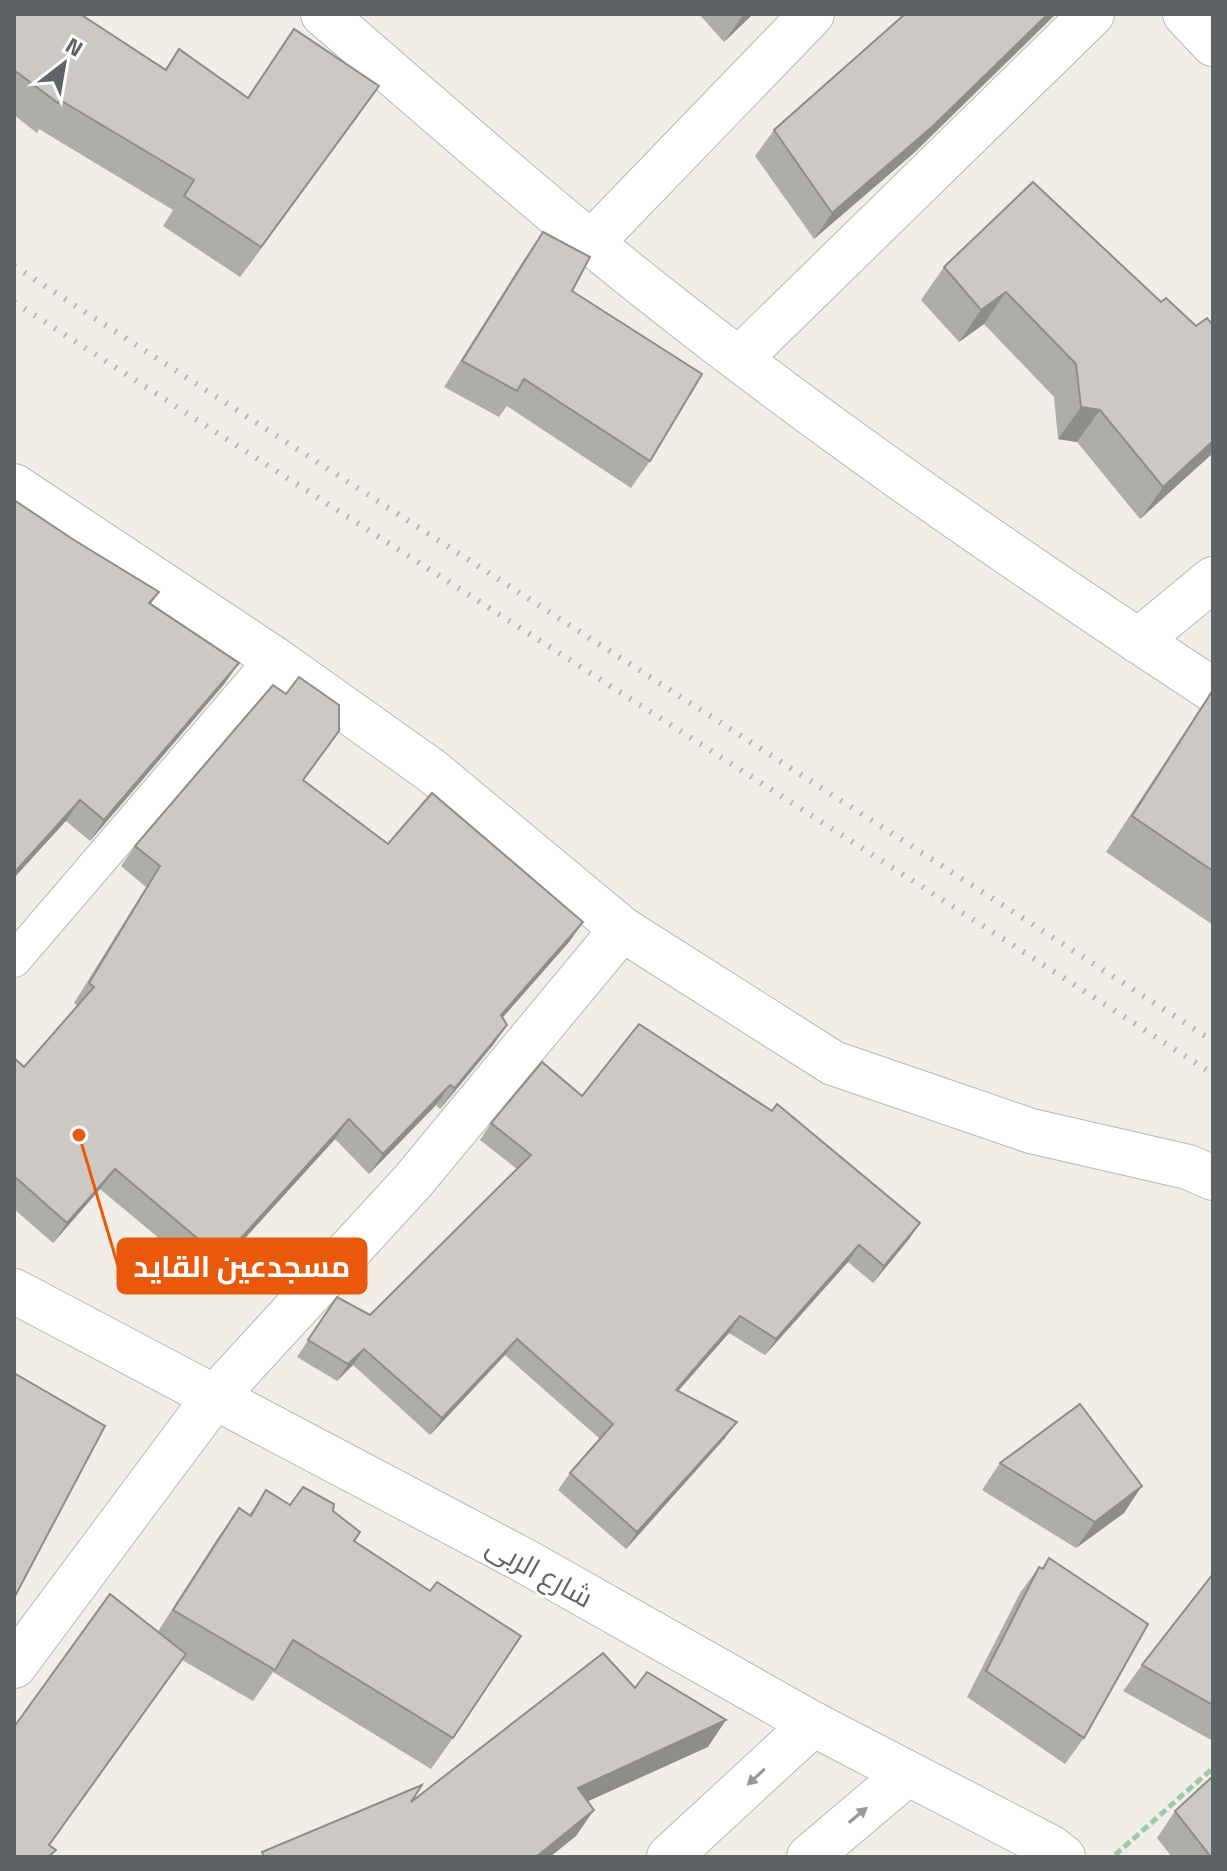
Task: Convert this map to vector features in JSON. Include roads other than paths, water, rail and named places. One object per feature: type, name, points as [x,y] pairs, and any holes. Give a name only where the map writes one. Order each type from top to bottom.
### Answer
[{"type":"street","points":[[323,14],[591,243],[740,358],[921,491],[1213,690]]},
{"type":"street","points":[[591,243],[812,14]]},
{"type":"street","points":[[740,358],[1092,14]]},
{"type":"street","points":[[1185,14],[1213,44]]},
{"type":"street","points":[[14,486],[273,658],[432,771],[622,929],[833,1063],[1031,1131],[1188,1167],[1213,1178]]},
{"type":"street","points":[[1138,641],[1213,579]]},
{"type":"street","points":[[14,1666],[213,1399],[413,1181],[622,929]]},
{"type":"street","name":"شارع الربى","points":[[14,1291],[213,1399],[523,1560],[813,1724],[1050,1847],[1063,1857]]},
{"type":"street","points":[[669,1857],[813,1724]]},
{"type":"street","points":[[809,1857],[907,1774]]},
{"type":"lane","points":[[14,960],[273,658]]},
{"type":"railway","points":[[14,266],[1213,1041]]},
{"type":"railway","points":[[14,302],[1213,1074]]},
{"type":"place","name":"مسجدعين القايد","points":[[79,1135]]}]
